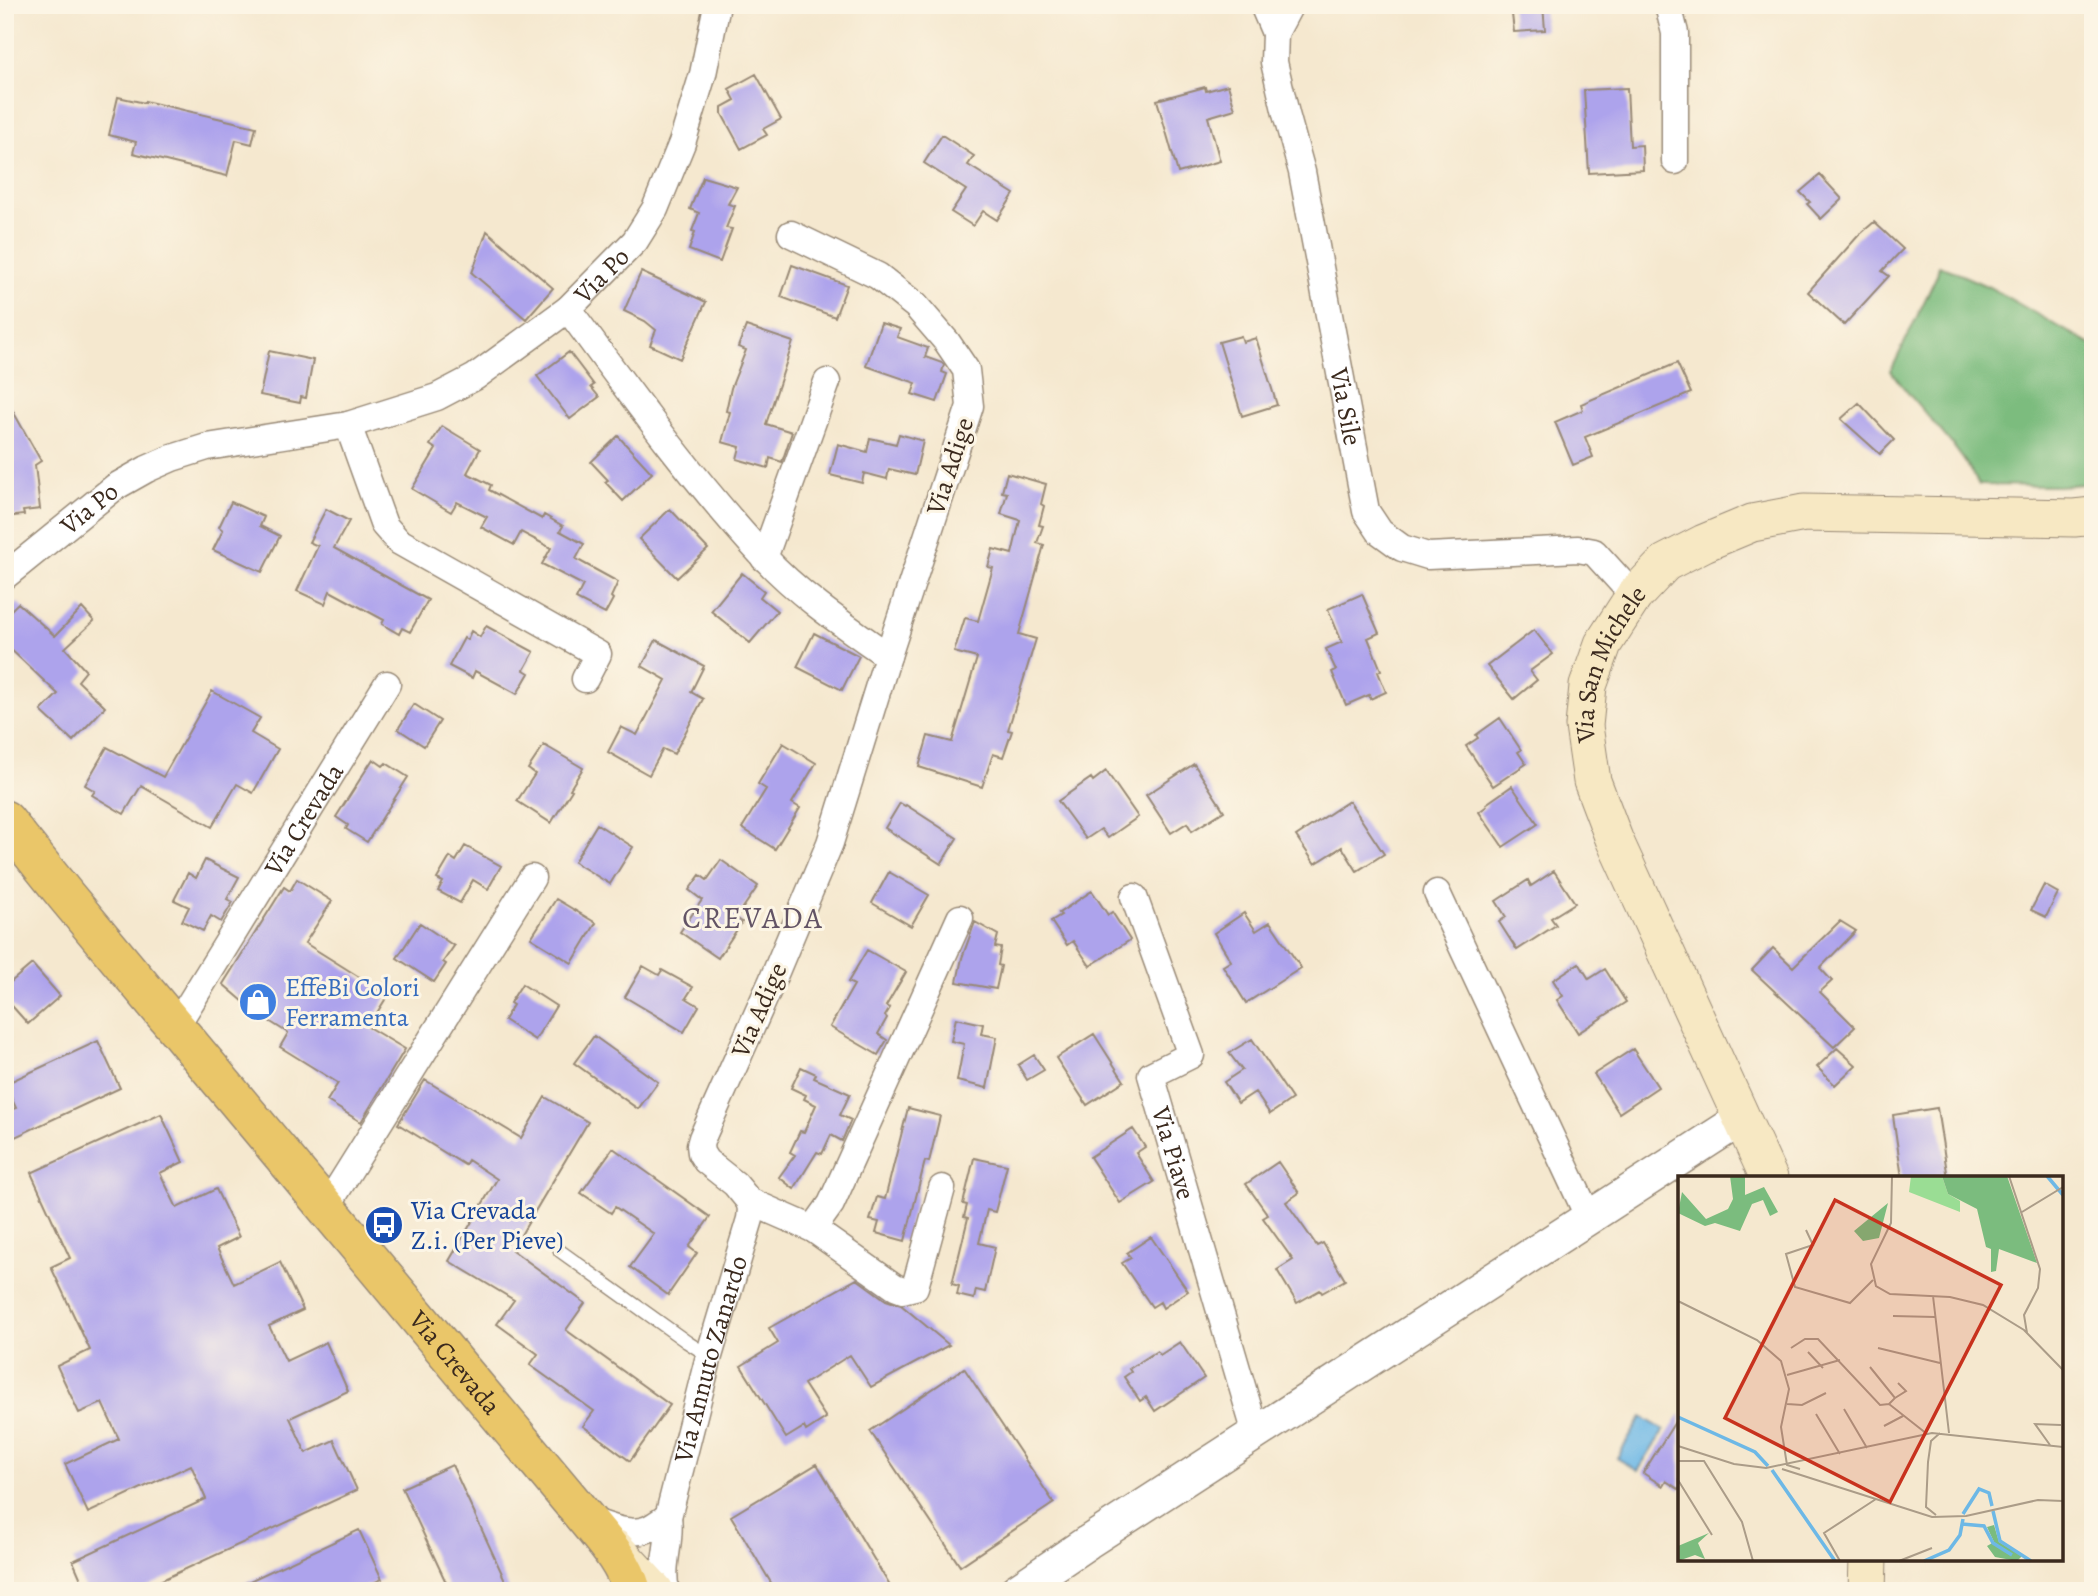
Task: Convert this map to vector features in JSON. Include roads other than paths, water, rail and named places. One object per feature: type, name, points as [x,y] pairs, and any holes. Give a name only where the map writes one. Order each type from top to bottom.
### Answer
[{"type":"main road","name":"Via San Michele","points":[[1768,1176],[1614,839],[1592,781],[1584,726],[1588,686],[1603,644],[1634,596],[1665,563],[1752,523],[1804,513],[2074,519],[2093,516]]},
{"type":"main road","name":"Via Crevada","points":[[5,820],[586,1519],[620,1562],[632,1591]]},
{"type":"main road","points":[[5,860],[13,860],[34,868],[66,896]]},
{"type":"main road","name":"Via Crevada","points":[[586,1519],[655,1591]]},
{"type":"main road","points":[[1867,1591],[1868,1561]]},
{"type":"street","name":"Via Po","points":[[5,576],[116,487],[172,457],[206,447],[348,425],[437,397],[475,377],[568,309],[635,241],[655,209],[682,143],[703,74],[717,5]]},
{"type":"street","points":[[1263,5],[1275,33]]},
{"type":"street","points":[[1275,33],[1290,5]]},
{"type":"street","points":[[1668,5],[1675,33],[1675,161]]},
{"type":"street","name":"Via Sile","points":[[1275,33],[1275,62],[1302,172],[1366,511],[1380,532],[1402,548],[1428,556],[1578,549],[1594,552],[1634,596]]},
{"type":"street","name":"Via Adige","points":[[791,234],[878,276],[916,306],[967,370],[970,406],[830,843],[702,1138],[701,1153],[706,1161],[736,1184],[749,1201],[813,1229],[903,1290],[915,1287],[942,1188]]},
{"type":"street","points":[[568,309],[662,436],[764,558],[824,610],[888,656]]},
{"type":"street","points":[[764,558],[827,382]]},
{"type":"street","points":[[348,425],[384,524],[398,541],[598,654],[585,679]]},
{"type":"street","name":"Via Crevada","points":[[176,1026],[387,684]]},
{"type":"street","points":[[327,1206],[532,878]]},
{"type":"street","points":[[1437,893],[1589,1217]]},
{"type":"street","name":"Via Piave","points":[[1134,897],[1191,1055],[1151,1075],[1256,1434]]},
{"type":"street","points":[[813,1229],[831,1204],[960,918]]},
{"type":"street","points":[[1016,1591],[1741,1119]]},
{"type":"street","name":"Via Annuto Zanardo","points":[[666,1591],[663,1563],[670,1529],[668,1517],[709,1356],[750,1219],[749,1201]]},
{"type":"street","points":[[586,1519],[625,1531],[636,1531],[648,1529],[668,1517]]},
{"type":"lane","points":[[560,1251],[709,1356]]},
{"type":"water","points":[[1642,1417],[1664,1430],[1638,1471],[1617,1458]]},
{"type":"place","name":"EffeBi Colori Ferramenta","points":[[258,1002]]},
{"type":"place","name":"Via Crevada Z.i. (Per Pieve)","points":[[384,1225]]},
{"type":"district","name":"CREVADA","points":[[753,918]]}]
